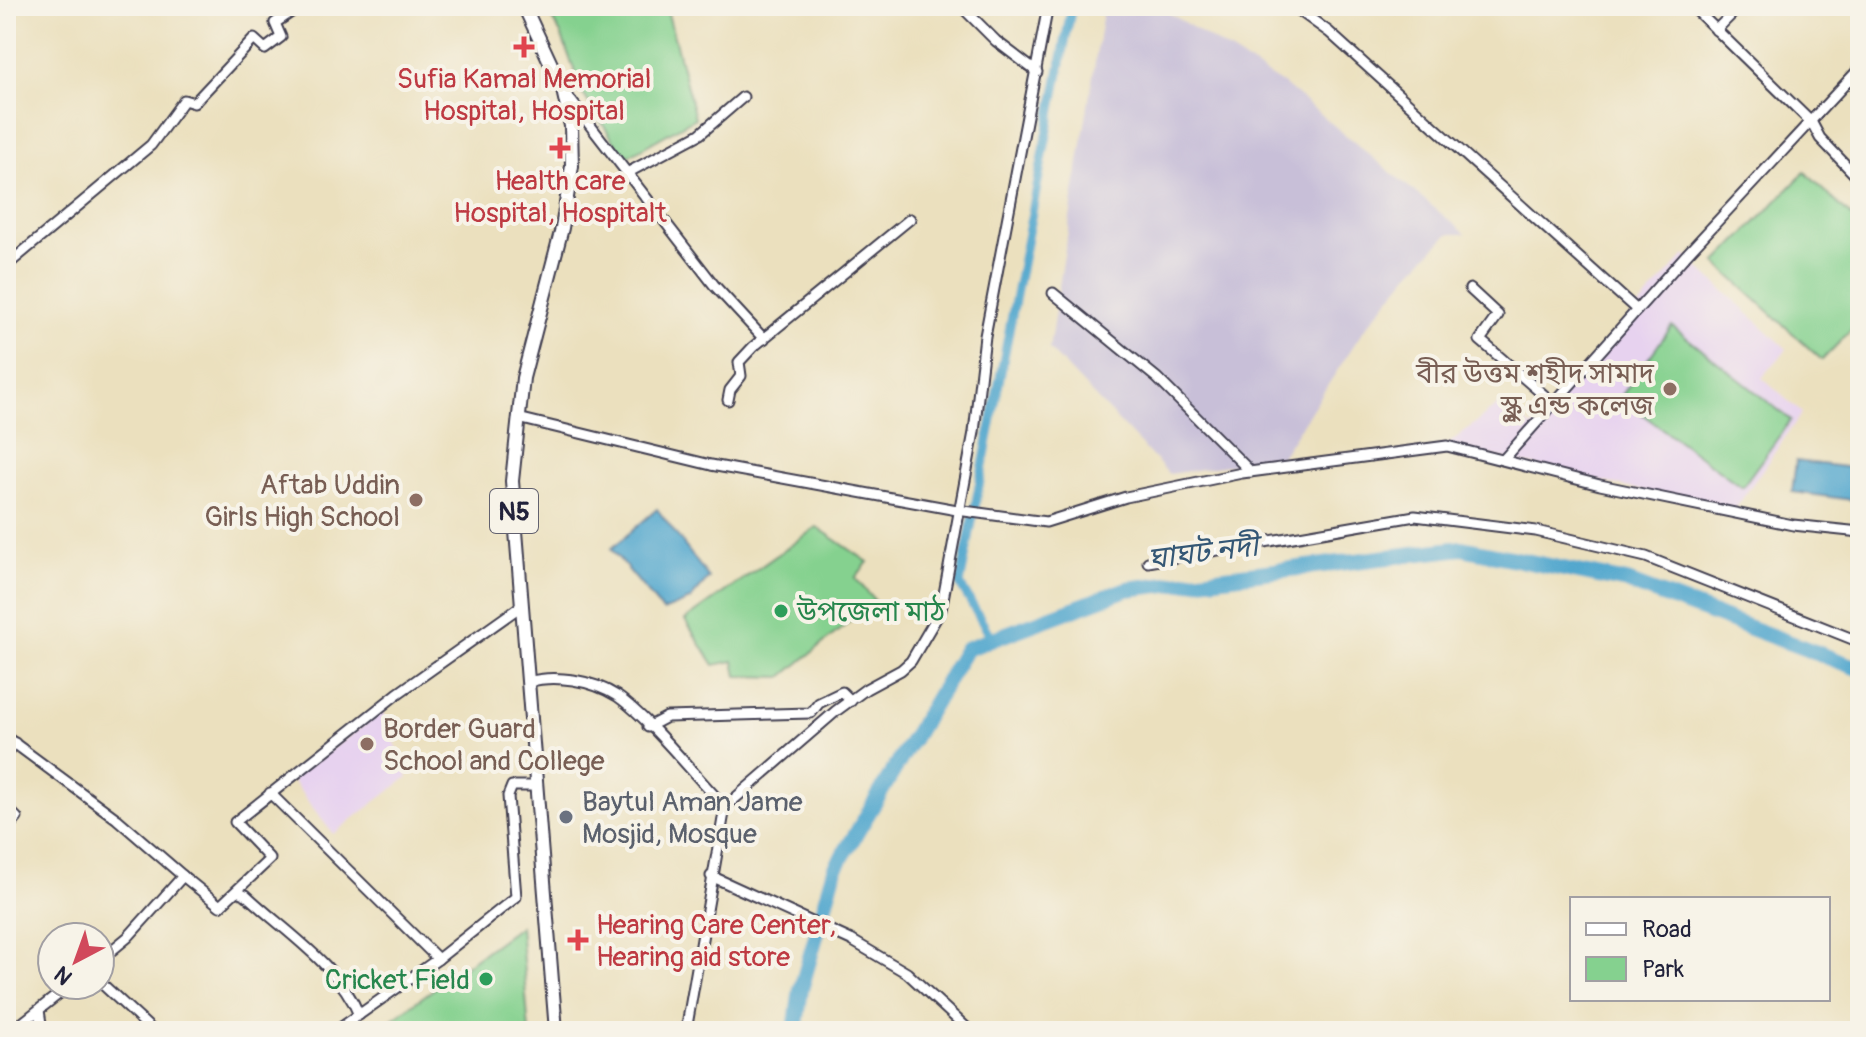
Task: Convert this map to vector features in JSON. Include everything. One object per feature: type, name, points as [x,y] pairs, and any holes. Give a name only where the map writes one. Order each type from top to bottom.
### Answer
[{"type":"highway","name":"N5","points":[[524,6],[563,90],[571,126],[572,166],[562,228],[523,378],[512,481],[556,1031]]},
{"type":"street","points":[[6,266],[151,145],[184,100],[194,103],[254,39],[265,49],[281,37],[275,23],[300,6]]},
{"type":"street","points":[[961,6],[996,41],[1037,72]]},
{"type":"street","points":[[686,1031],[725,807],[851,701],[911,661],[941,610],[974,432],[985,336],[1048,6]]},
{"type":"street","points":[[1293,6],[1329,32],[1637,310]]},
{"type":"street","points":[[1692,6],[1812,123],[1820,138],[1860,180]]},
{"type":"street","points":[[1716,30],[1740,6]]},
{"type":"street","points":[[1504,459],[1860,68]]},
{"type":"street","points":[[563,90],[714,285],[764,339]]},
{"type":"street","points":[[627,173],[700,134],[743,97]]},
{"type":"street","points":[[728,400],[730,390],[741,376],[739,362],[910,219]]},
{"type":"street","points":[[1470,289],[1498,315],[1480,340],[1553,403]]},
{"type":"street","points":[[1053,293],[1157,378],[1251,472]]},
{"type":"street","points":[[518,418],[711,465],[960,510],[1046,522],[1126,497],[1251,472],[1447,446],[1600,485],[1763,519],[1860,532]]},
{"type":"street","points":[[1148,562],[1415,516],[1536,531],[1646,557],[1860,642]]},
{"type":"street","points":[[6,737],[117,819],[220,906],[270,859],[235,822],[445,658],[521,606]]},
{"type":"street","points":[[528,682],[548,676],[586,683],[616,695],[725,807]]},
{"type":"street","points":[[648,727],[667,717],[811,713],[819,703],[842,692],[851,701]]},
{"type":"street","points":[[6,754],[15,743]]},
{"type":"street","points":[[336,1031],[438,959],[516,897],[508,796],[512,786],[536,786]]},
{"type":"street","points":[[270,793],[438,959]]},
{"type":"street","points":[[6,807],[17,818],[6,829]]},
{"type":"street","points":[[116,947],[183,876]]},
{"type":"street","points":[[711,876],[851,940],[907,973],[970,1031]]},
{"type":"street","points":[[237,891],[246,895],[335,976],[352,997],[359,1015]]},
{"type":"street","points":[[116,997],[153,1031]]},
{"type":"street","points":[[6,1018],[15,1029],[50,1001]]},
{"type":"street","points":[[39,1010],[42,1031]]},
{"type":"shaded area","points":[[1104,6],[1158,6],[1287,87],[1466,234],[1448,234],[1408,275],[1363,331],[1281,457],[1169,474],[1049,349]]},
{"type":"shaded area","name":"বীর উত্তম শহীদ সামাদ স্কুল এন্ড কলেজ","points":[[1685,255],[1787,349],[1762,378],[1802,413],[1733,512],[1447,445],[1503,401],[1531,427]]},
{"type":"shaded area","name":"Border Guard School and College","points":[[383,711],[408,777],[333,834],[291,779]]},
{"type":"green space","points":[[544,6],[666,6],[695,118],[625,158],[583,94],[561,34]]},
{"type":"green space","points":[[1805,172],[1860,225],[1860,321],[1822,360],[1716,263]]},
{"type":"green space","points":[[1672,326],[1791,420],[1742,487],[1620,398]]},
{"type":"green space","name":"উপজেলা মাঠ","points":[[817,527],[868,562],[855,578],[875,601],[782,677],[737,676],[734,661],[714,665],[685,620]]},
{"type":"green space","name":"Cricket Field","points":[[520,926],[529,1031],[376,1031]]},
{"type":"water","points":[[1796,461],[1860,469],[1860,501],[1792,492]]},
{"type":"water","points":[[657,509],[709,578],[690,600],[663,611],[611,549]]},
{"type":"waterway","points":[[992,639],[960,584],[1072,6]]},
{"type":"waterway","name":"ঘাঘট নদী","points":[[795,1031],[801,989],[835,869],[966,649],[1127,589],[1462,548],[1627,582],[1860,669]]},
{"type":"place","name":"Sufia Kamal Memorial Hospital, Hospital","points":[[524,47]]},
{"type":"place","name":"Health care Hospital, Hospitalt","points":[[560,148]]},
{"type":"place","name":"বীর উত্তম শহীদ সামাদ স্কুল এন্ড কলেজ","points":[[1670,389]]},
{"type":"place","name":"Aftab Uddin Girls High School","points":[[416,500]]},
{"type":"place","name":"উপজেলা মাঠ","points":[[781,611]]},
{"type":"place","name":"Border Guard School and College","points":[[367,744]]},
{"type":"place","name":"Baytul Aman Jame Mosjid, Mosque","points":[[566,817]]},
{"type":"place","name":"Hearing Care Center, Hearing aid store","points":[[578,940]]},
{"type":"place","name":"Cricket Field","points":[[486,979]]}]
